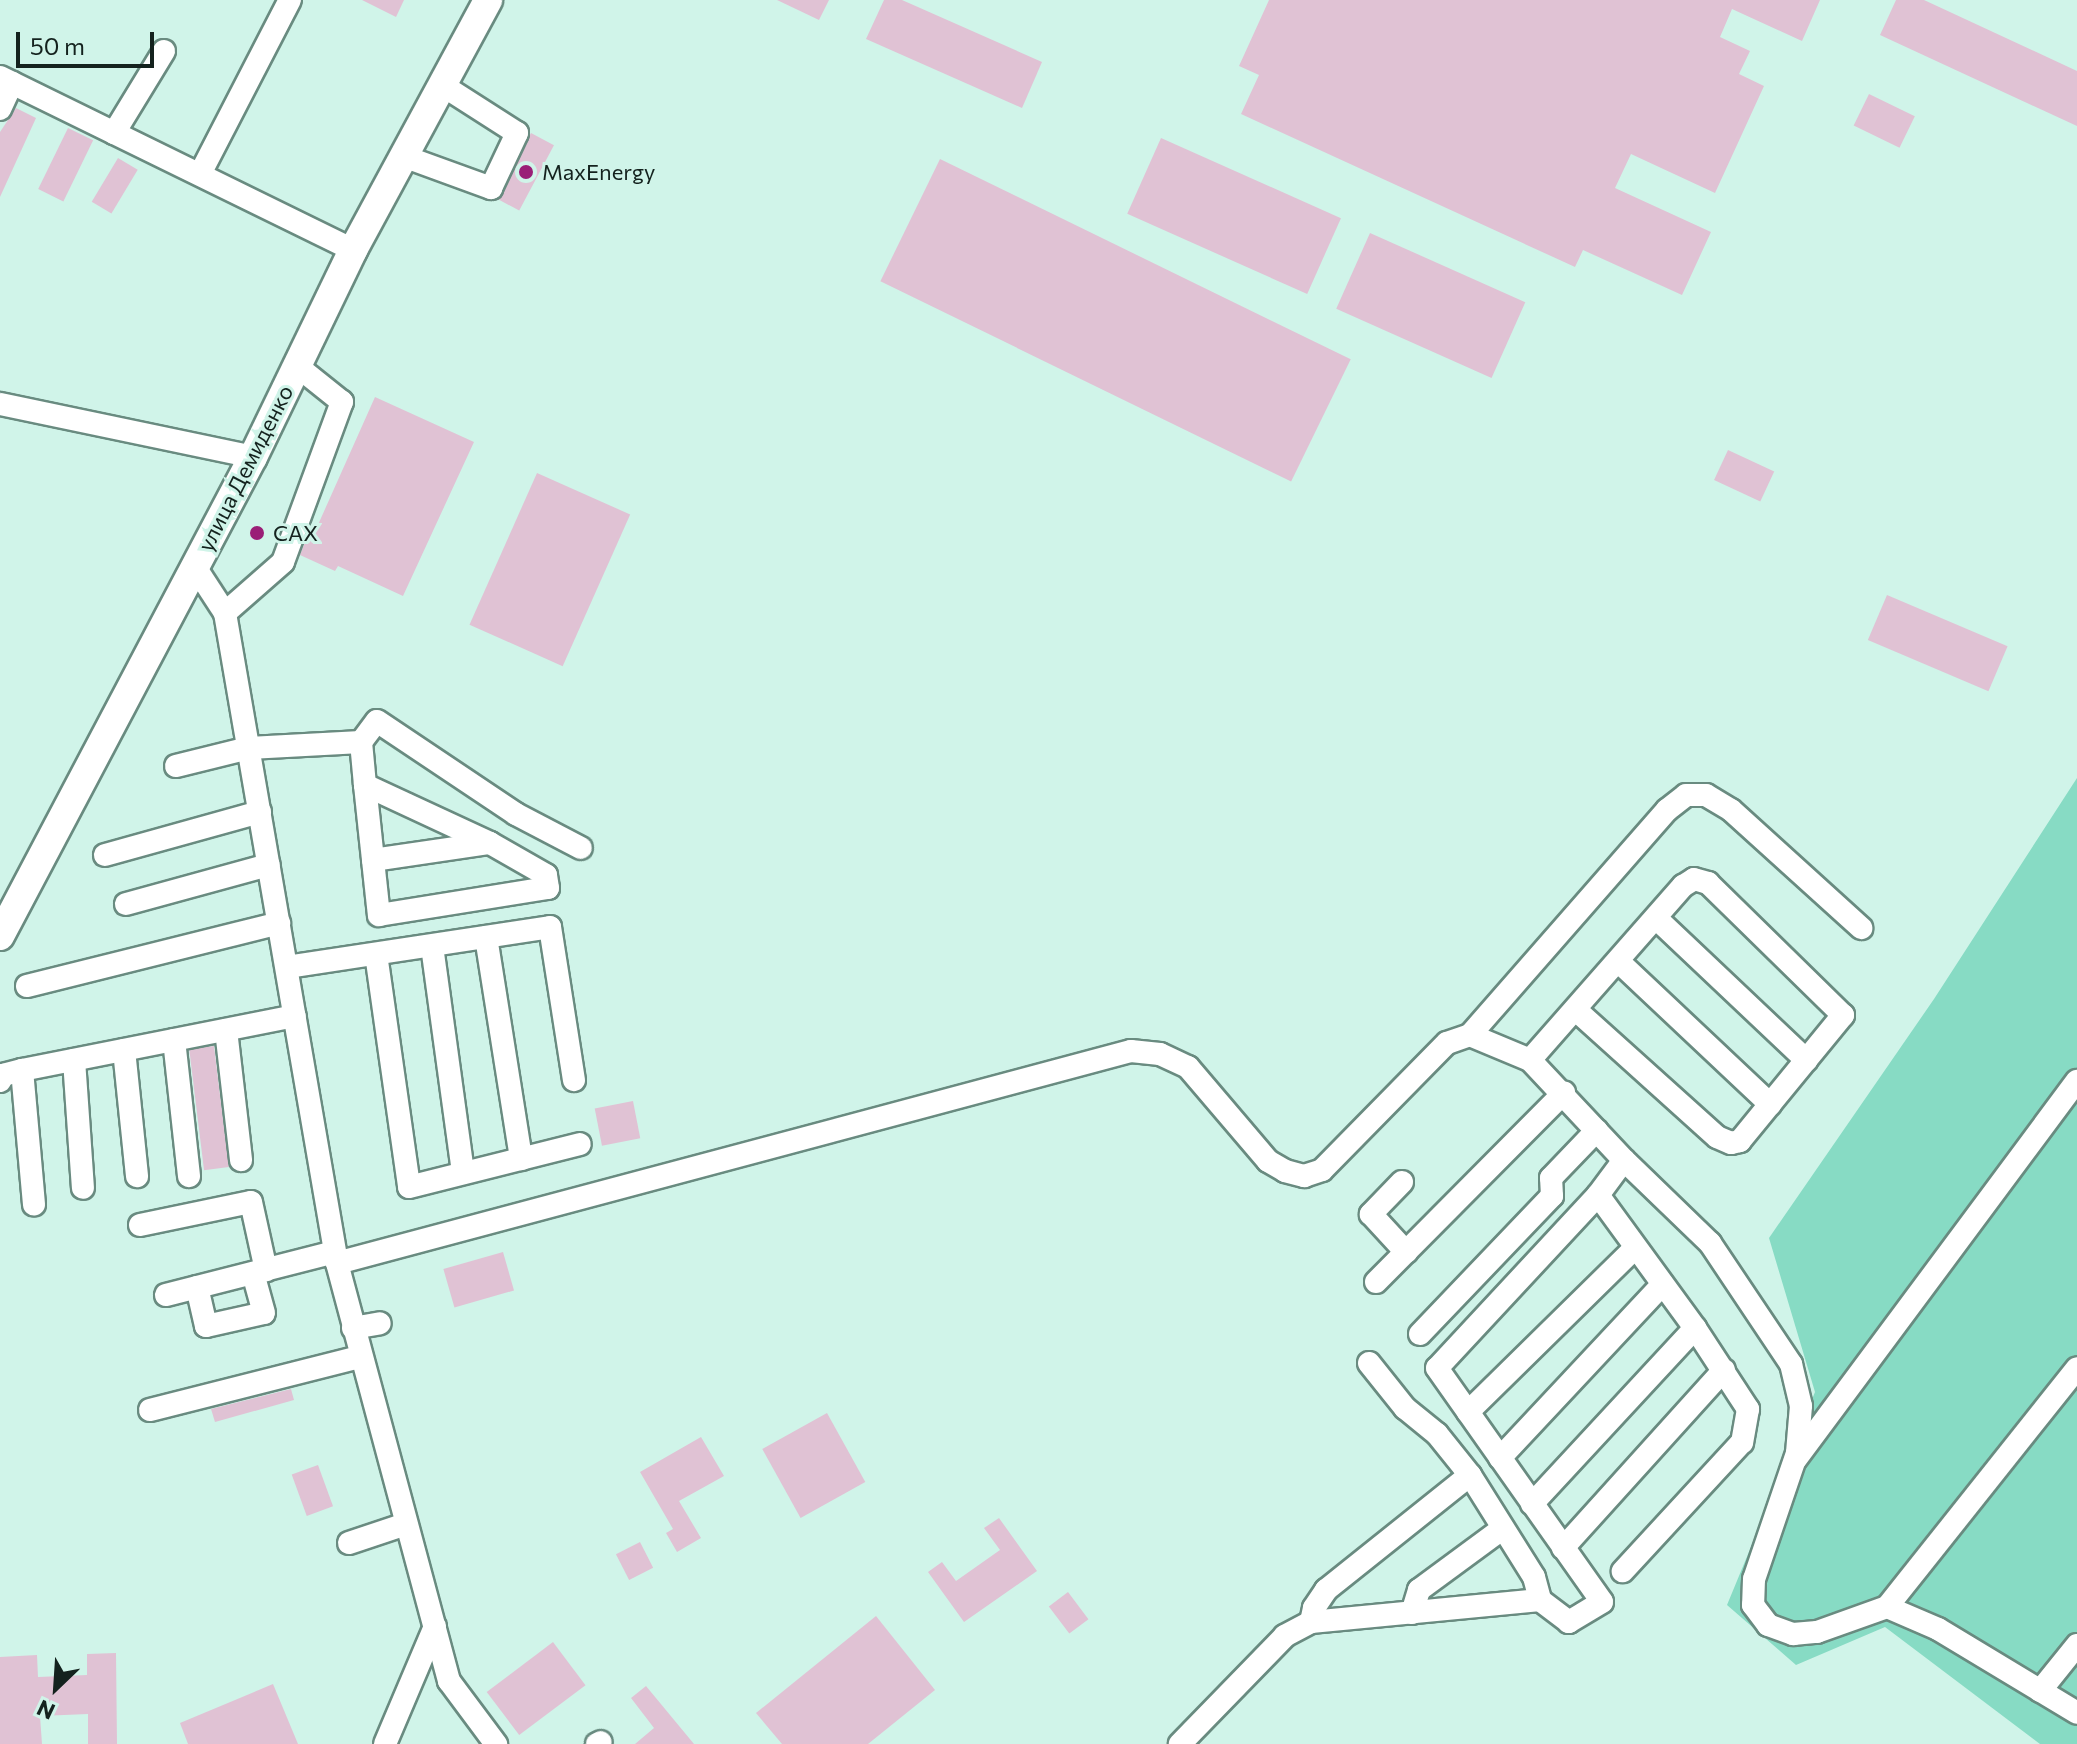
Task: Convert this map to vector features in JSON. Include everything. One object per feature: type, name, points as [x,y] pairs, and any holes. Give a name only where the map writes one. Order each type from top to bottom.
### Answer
[{"type":"main road","name":"улица Демиденко","points":[[0,936],[253,457],[353,250],[488,0]]},
{"type":"street","points":[[200,174],[290,0]]},
{"type":"street","points":[[114,133],[164,51]]},
{"type":"street","points":[[0,109],[6,80],[353,250]]},
{"type":"street","points":[[403,156],[491,188],[517,133],[442,85]]},
{"type":"street","points":[[225,613],[283,562],[342,402],[297,366]]},
{"type":"street","points":[[0,404],[253,457]]},
{"type":"street","points":[[195,567],[225,613],[336,1258],[360,1357],[449,1681],[496,1744]]},
{"type":"street","points":[[365,785],[490,843],[546,875],[548,888],[379,915],[365,785],[361,742],[377,721],[516,814],[581,848]]},
{"type":"street","points":[[176,766],[249,748],[361,742]]},
{"type":"street","points":[[166,1295],[259,1271],[336,1258],[1131,1051],[1160,1054],[1188,1067],[1268,1161],[1285,1171],[1304,1176],[1322,1170],[1447,1043],[1470,1035],[1667,810],[1686,795],[1706,795],[1731,810],[1861,928]]},
{"type":"street","points":[[105,855],[260,812]]},
{"type":"street","points":[[373,860],[490,843]]},
{"type":"street","points":[[126,904],[269,865]]},
{"type":"street","points":[[1530,1060],[1694,879],[1708,883],[1843,1015],[1740,1141],[1731,1143],[1717,1137],[1576,1010]]},
{"type":"street","points":[[1656,918],[1806,1060]]},
{"type":"street","points":[[27,986],[279,923]]},
{"type":"street","points":[[287,967],[550,927],[574,1080]]},
{"type":"street","points":[[486,937],[521,1159]]},
{"type":"street","points":[[432,946],[463,1173]]},
{"type":"street","points":[[376,954],[409,1187],[580,1144]]},
{"type":"street","points":[[1618,961],[1770,1104]]},
{"type":"street","points":[[0,1081],[3,1075],[22,1070],[295,1016]]},
{"type":"street","points":[[226,1030],[241,1160]]},
{"type":"street","points":[[1470,1035],[1530,1060],[1564,1093],[1624,1160],[1710,1243],[1791,1364],[1801,1406],[1794,1462],[1754,1579],[1753,1605],[1768,1625],[1793,1634],[1817,1632],[1887,1607],[2077,1368]]},
{"type":"street","points":[[174,1040],[189,1176]]},
{"type":"street","points":[[124,1050],[137,1176]]},
{"type":"street","points":[[74,1060],[83,1188]]},
{"type":"street","points":[[22,1070],[34,1204]]},
{"type":"street","points":[[1794,1462],[2077,1081]]},
{"type":"street","points":[[1376,1282],[1564,1093]]},
{"type":"street","points":[[1420,1334],[1552,1196],[1551,1178],[1597,1130]]},
{"type":"street","points":[[1369,1363],[1405,1408],[1437,1434],[1470,1475],[1534,1577],[1540,1600],[1569,1622],[1602,1602],[1437,1368],[1598,1195],[1624,1160]]},
{"type":"street","points":[[1402,1182],[1371,1214],[1406,1252]]},
{"type":"street","points":[[1598,1195],[1695,1328],[1748,1409],[1742,1442],[1623,1571]]},
{"type":"street","points":[[140,1225],[251,1202],[264,1313],[206,1326],[197,1287]]},
{"type":"street","points":[[1468,1412],[1635,1248]]},
{"type":"street","points":[[1500,1458],[1663,1284]]},
{"type":"street","points":[[353,1328],[380,1323]]},
{"type":"street","points":[[1532,1504],[1695,1328]]},
{"type":"street","points":[[150,1410],[360,1357]]},
{"type":"street","points":[[1563,1548],[1724,1370]]},
{"type":"street","points":[[1311,1622],[1314,1608],[1326,1590],[1470,1475]]},
{"type":"street","points":[[349,1543],[406,1524]]},
{"type":"street","points":[[1412,1613],[1419,1590],[1503,1528]]},
{"type":"street","points":[[1180,1744],[1285,1636],[1311,1622],[1540,1600]]},
{"type":"street","points":[[1887,1607],[1938,1629],[2077,1713]]},
{"type":"street","points":[[385,1744],[435,1626]]},
{"type":"street","points":[[2040,1691],[2077,1645]]},
{"type":"green space","points":[[2077,778],[2077,1744],[2040,1744],[1885,1627],[1796,1665],[1727,1605],[1815,1392],[1769,1238],[1934,999]]},
{"type":"building","points":[[362,0],[404,0],[396,17]]},
{"type":"building","points":[[777,0],[829,0],[819,20]]},
{"type":"building","points":[[884,0],[902,0],[1042,62],[1022,108],[866,39]]},
{"type":"building","points":[[1269,0],[1820,0],[1802,41],[1732,9],[1720,37],[1750,51],[1739,74],[1764,86],[1715,193],[1631,154],[1615,188],[1711,232],[1682,295],[1583,250],[1575,267],[1241,114],[1259,75],[1239,66]]},
{"type":"building","points":[[1896,0],[1924,0],[2077,71],[2077,126],[1880,35]]},
{"type":"building","points":[[1869,94],[1915,116],[1899,148],[1854,125]]},
{"type":"building","points":[[16,108],[36,118],[0,197],[0,132]]},
{"type":"building","points":[[68,128],[93,140],[63,201],[38,189]]},
{"type":"building","name":"MaxEnergy","points":[[531,133],[554,145],[519,211],[496,198]]},
{"type":"building","points":[[1161,138],[1341,218],[1307,294],[1127,214]]},
{"type":"building","points":[[118,158],[138,170],[111,214],[92,202]]},
{"type":"building","points":[[940,159],[1351,359],[1291,482],[880,281]]},
{"type":"building","points":[[1370,233],[1525,302],[1492,378],[1336,309]]},
{"type":"building","points":[[375,397],[474,442],[403,596],[338,566],[335,571],[300,555],[312,524],[317,527]]},
{"type":"building","points":[[1728,450],[1774,472],[1760,501],[1714,480]]},
{"type":"building","points":[[537,473],[630,514],[563,666],[469,625]]},
{"type":"building","points":[[1887,595],[2008,646],[1988,691],[1868,640]]},
{"type":"building","points":[[214,1046],[229,1167],[204,1170],[189,1049]]},
{"type":"building","points":[[633,1101],[640,1138],[602,1146],[595,1108]]},
{"type":"building","points":[[503,1252],[514,1290],[454,1308],[443,1269]]},
{"type":"building","points":[[291,1389],[294,1400],[215,1422],[211,1409]]},
{"type":"building","points":[[827,1413],[865,1482],[801,1518],[762,1449]]},
{"type":"building","points":[[701,1437],[724,1476],[679,1501],[701,1538],[677,1552],[666,1533],[673,1529],[640,1472]]},
{"type":"building","points":[[318,1465],[333,1506],[307,1516],[292,1475]]},
{"type":"building","points":[[999,1518],[1037,1571],[964,1622],[928,1572],[942,1562],[956,1581],[1000,1550],[984,1528]]},
{"type":"building","points":[[640,1542],[653,1568],[629,1580],[616,1554]]},
{"type":"building","points":[[1068,1592],[1088,1619],[1069,1634],[1049,1606]]},
{"type":"building","points":[[876,1616],[935,1690],[868,1744],[782,1744],[756,1713]]},
{"type":"building","points":[[553,1642],[585,1685],[519,1735],[487,1692]]},
{"type":"building","points":[[116,1653],[117,1744],[88,1744],[88,1714],[40,1716],[42,1744],[0,1744],[0,1657],[37,1655],[38,1677],[87,1675],[87,1654]]},
{"type":"building","points":[[273,1684],[298,1744],[188,1744],[180,1723]]},
{"type":"building","points":[[646,1686],[694,1744],[635,1744],[654,1728],[631,1698]]},
{"type":"place","name":"MaxEnergy","points":[[526,172]]},
{"type":"place","name":"САХ","points":[[257,533]]}]
